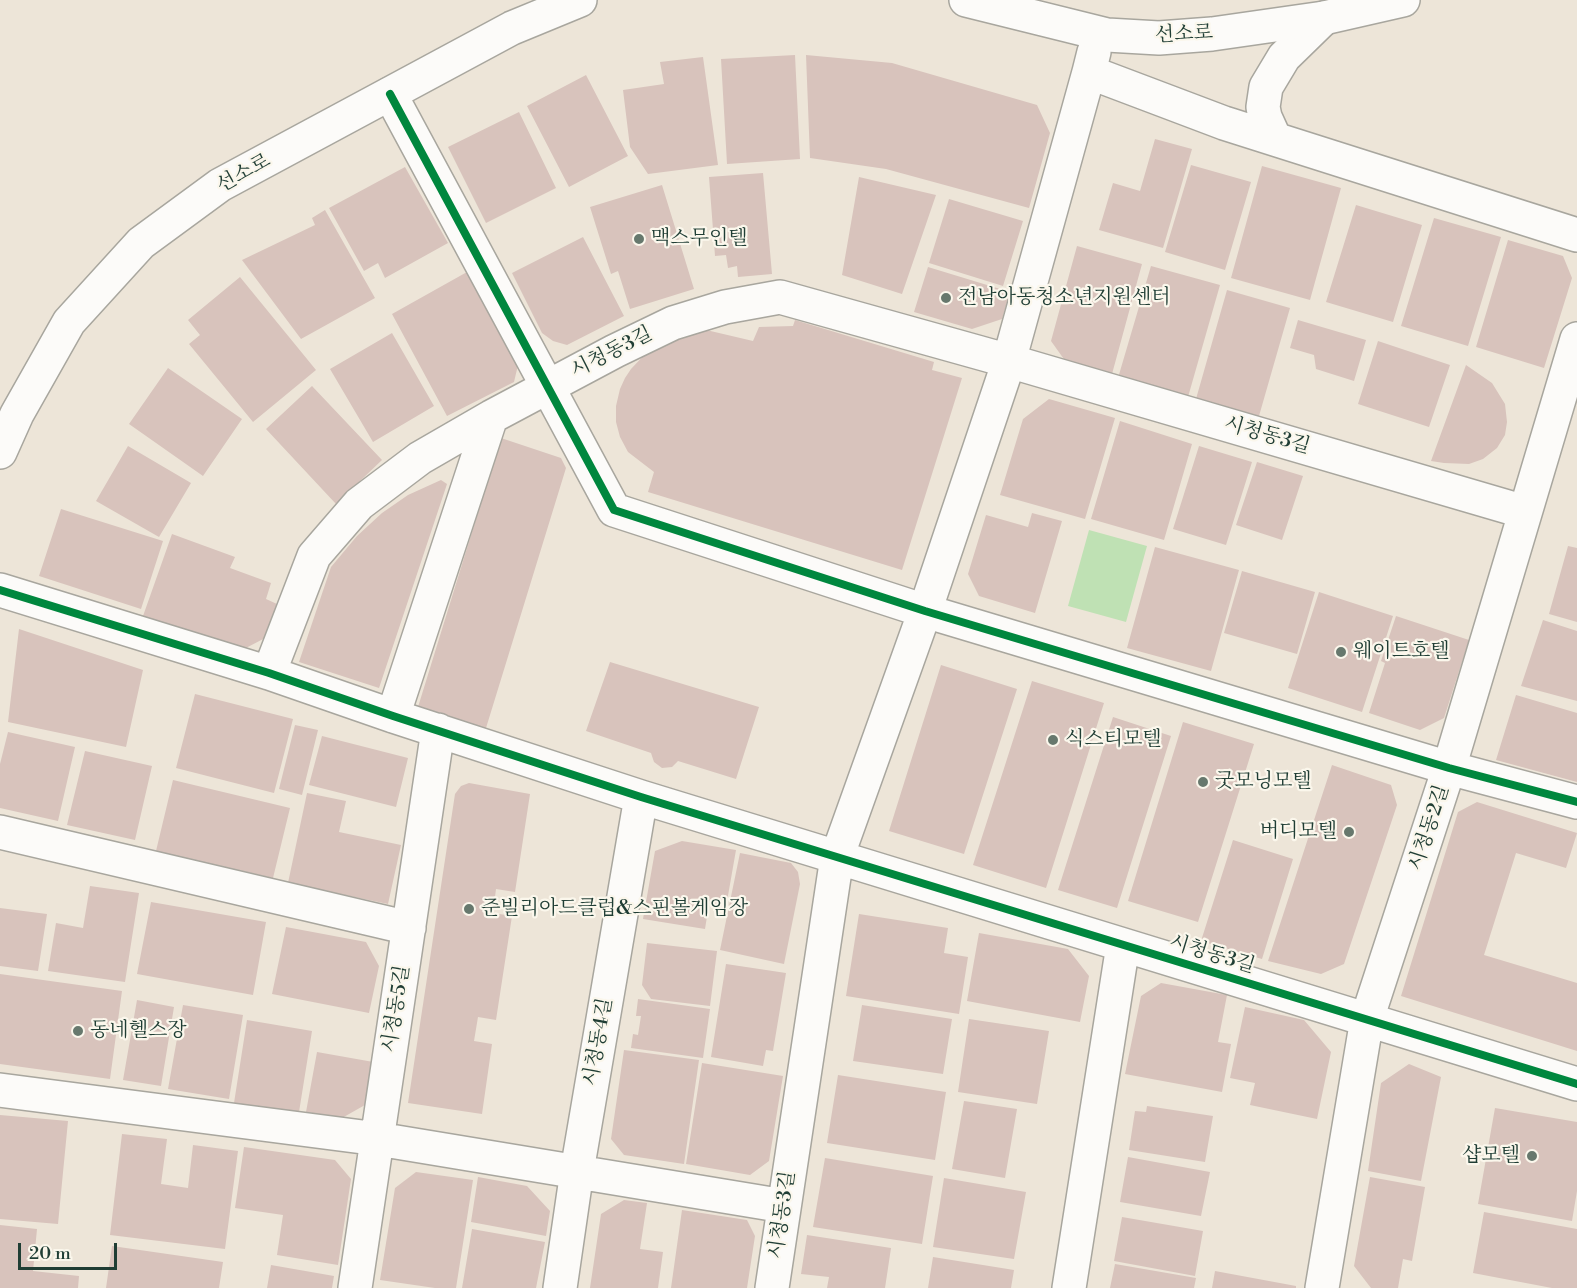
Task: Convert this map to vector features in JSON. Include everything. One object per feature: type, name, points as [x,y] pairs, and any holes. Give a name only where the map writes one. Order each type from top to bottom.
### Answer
[{"type":"street","name":"선소로","points":[[0,452],[17,414],[69,322],[141,243],[220,185],[512,28],[580,0]]},
{"type":"street","name":"선소로","points":[[966,0],[1099,33],[1159,38],[1212,34],[1324,18],[1403,0]]},
{"type":"street","points":[[1275,139],[1263,107],[1266,87],[1284,57],[1324,18]]},
{"type":"street","name":"시청동3길","points":[[772,1288],[837,857],[925,611],[1009,361],[1099,33]]},
{"type":"street","points":[[1089,72],[1224,123],[1577,235]]},
{"type":"street","points":[[390,94],[614,510],[925,611],[1449,768],[1577,802]]},
{"type":"street","name":"시청동3길","points":[[269,673],[314,556],[359,504],[420,458],[549,386],[673,323],[725,307],[780,297],[1009,361],[1525,512]]},
{"type":"street","name":"시청동2길","points":[[1322,1288],[1367,1019],[1449,768],[1577,339]]},
{"type":"street","points":[[393,716],[491,417]]},
{"type":"street","points":[[0,590],[269,673],[641,797],[837,857]]},
{"type":"street","name":"시청동5길","points":[[355,1288],[438,730]]},
{"type":"street","name":"시청동4길","points":[[560,1288],[577,1171],[641,797]]},
{"type":"street","points":[[0,832],[409,928]]},
{"type":"street","name":"시청동3길","points":[[837,857],[1577,1084]]},
{"type":"street","points":[[1069,1288],[1123,945]]},
{"type":"street","points":[[0,1090],[378,1139],[784,1206]]},
{"type":"green space","points":[[1089,530],[1147,546],[1126,622],[1068,606]]},
{"type":"building","points":[[795,55],[800,159],[727,164],[721,59]]},
{"type":"building","points":[[806,55],[892,63],[1037,105],[1050,133],[1029,208],[886,169],[810,158]]},
{"type":"building","points":[[703,57],[718,165],[648,174],[630,147],[623,90],[664,84],[660,62]]},
{"type":"building","points":[[586,75],[628,156],[569,187],[527,106]]},
{"type":"building","points":[[519,112],[556,188],[486,223],[448,147]]},
{"type":"building","points":[[1155,139],[1192,149],[1163,248],[1099,230],[1113,183],[1140,191]]},
{"type":"building","points":[[1191,165],[1251,182],[1225,270],[1165,252]]},
{"type":"building","points":[[1262,166],[1341,188],[1310,300],[1231,278]]},
{"type":"building","points":[[405,167],[448,243],[385,278],[378,263],[364,271],[329,208]]},
{"type":"building","points":[[763,173],[772,274],[738,277],[737,266],[728,268],[726,255],[715,256],[709,177]]},
{"type":"building","points":[[859,177],[936,195],[902,294],[842,275]]},
{"type":"building","name":"맥스무인텔","points":[[662,185],[694,289],[630,309],[618,271],[611,274],[590,207]]},
{"type":"building","points":[[949,199],[1023,221],[1003,286],[929,263]]},
{"type":"building","points":[[1356,205],[1422,225],[1393,322],[1326,302]]},
{"type":"building","points":[[325,210],[375,298],[301,339],[242,260],[315,225],[312,218]]},
{"type":"building","points":[[1434,218],[1501,237],[1468,346],[1401,326]]},
{"type":"building","points":[[583,237],[624,316],[567,345],[553,341],[542,333],[512,273]]},
{"type":"building","points":[[1508,240],[1563,256],[1572,278],[1544,368],[1476,347]]},
{"type":"building","points":[[1077,246],[1142,264],[1112,374],[1066,362],[1051,341]]},
{"type":"building","points":[[1151,266],[1220,285],[1188,397],[1118,378]]},
{"type":"building","points":[[928,267],[1010,292],[1002,319],[972,329],[914,312]]},
{"type":"building","points":[[467,272],[518,365],[514,382],[447,416],[392,314]]},
{"type":"building","points":[[240,277],[316,370],[253,422],[189,344],[200,335],[188,320]]},
{"type":"building","points":[[1227,290],[1290,308],[1259,416],[1196,399]]},
{"type":"building","points":[[795,320],[934,362],[932,370],[962,378],[902,570],[648,492],[654,472],[628,452],[620,437],[616,422],[616,406],[620,389],[631,369],[649,350],[702,329],[753,341],[759,327],[793,326]]},
{"type":"building","points":[[1298,320],[1366,340],[1354,381],[1316,369],[1314,355],[1290,348]]},
{"type":"building","points":[[392,333],[434,406],[373,442],[330,369]]},
{"type":"building","points":[[1378,341],[1450,365],[1429,427],[1358,404]]},
{"type":"building","points":[[1466,365],[1492,383],[1505,404],[1507,422],[1505,435],[1497,448],[1483,459],[1469,464],[1431,461]]},
{"type":"building","points":[[168,368],[242,419],[203,476],[129,424]]},
{"type":"building","points":[[312,386],[382,460],[336,504],[266,429]]},
{"type":"building","points":[[1049,399],[1115,418],[1085,519],[1000,495],[1023,419]]},
{"type":"building","points":[[1120,421],[1192,444],[1164,540],[1091,519]]},
{"type":"building","points":[[501,438],[561,458],[566,468],[486,728],[418,707]]},
{"type":"building","points":[[128,446],[191,483],[159,537],[96,501]]},
{"type":"building","points":[[1199,446],[1252,462],[1226,545],[1173,529]]},
{"type":"building","points":[[1257,462],[1303,476],[1282,540],[1236,525]]},
{"type":"building","points":[[441,480],[447,484],[379,688],[299,662],[331,567],[357,536],[382,513],[408,495]]},
{"type":"building","points":[[61,509],[163,541],[141,609],[39,576]]},
{"type":"building","points":[[1032,513],[1062,521],[1035,613],[979,596],[968,574],[986,515],[1028,527]]},
{"type":"building","points":[[172,534],[235,557],[230,568],[271,583],[266,599],[277,604],[267,637],[242,650],[143,616]]},
{"type":"building","points":[[1568,546],[1577,548],[1577,622],[1549,614]]},
{"type":"building","points":[[1155,547],[1239,570],[1211,671],[1127,648]]},
{"type":"building","points":[[1242,571],[1315,592],[1297,654],[1224,633]]},
{"type":"building","name":"웨이트호텔","points":[[1319,592],[1393,616],[1362,712],[1288,688]]},
{"type":"building","points":[[1396,616],[1469,640],[1444,718],[1420,730],[1369,713],[1385,663],[1381,661]]},
{"type":"building","points":[[1543,620],[1577,631],[1577,701],[1521,686]]},
{"type":"building","points":[[19,629],[143,670],[126,747],[8,722]]},
{"type":"building","points":[[610,662],[759,707],[736,779],[678,761],[672,767],[662,768],[654,762],[651,753],[586,731]]},
{"type":"building","points":[[941,665],[1017,689],[964,854],[889,831]]},
{"type":"building","points":[[1032,681],[1104,703],[1046,888],[973,865]]},
{"type":"building","points":[[195,694],[293,719],[274,793],[176,768]]},
{"type":"building","points":[[1516,695],[1577,713],[1577,782],[1496,760]]},
{"type":"building","points":[[1113,717],[1171,736],[1117,908],[1058,890]]},
{"type":"building","points":[[1183,722],[1254,744],[1198,922],[1128,901]]},
{"type":"building","points":[[295,725],[318,730],[302,795],[279,789]]},
{"type":"building","points":[[8,732],[75,747],[58,821],[0,808],[0,764]]},
{"type":"building","points":[[322,736],[408,758],[396,807],[309,785]]},
{"type":"building","points":[[85,751],[152,766],[135,840],[67,825]]},
{"type":"building","points":[[1332,765],[1391,785],[1397,805],[1344,964],[1321,974],[1268,961]]},
{"type":"building","points":[[173,780],[290,808],[273,878],[156,851]]},
{"type":"building","points":[[469,783],[530,794],[515,892],[496,889],[493,913],[512,916],[496,1020],[478,1017],[474,1041],[492,1044],[482,1114],[408,1103],[455,794],[461,786]]},
{"type":"building","points":[[307,793],[346,801],[339,832],[401,845],[388,904],[288,883]]},
{"type":"building","points":[[1477,802],[1577,833],[1566,868],[1516,853],[1484,955],[1577,983],[1577,1051],[1401,996],[1458,812]]},
{"type":"building","points":[[1233,840],[1293,859],[1262,959],[1201,941]]},
{"type":"building","points":[[682,841],[736,850],[726,907],[709,904],[705,929],[643,919],[655,851]]},
{"type":"building","points":[[740,853],[791,863],[798,872],[800,884],[784,964],[720,950]]},
{"type":"building","points":[[90,886],[139,893],[125,982],[48,971],[56,923],[83,928]]},
{"type":"building","points":[[151,902],[266,922],[253,995],[137,974]]},
{"type":"building","points":[[0,908],[47,914],[38,971],[0,966]]},
{"type":"building","points":[[859,914],[948,928],[944,953],[968,957],[959,1014],[846,996]]},
{"type":"building","points":[[286,927],[366,942],[379,966],[369,1013],[272,994]]},
{"type":"building","points":[[979,933],[1068,949],[1089,976],[1080,1022],[967,1001]]},
{"type":"building","points":[[647,943],[717,951],[710,1006],[651,999],[642,985]]},
{"type":"building","points":[[726,964],[786,973],[773,1051],[766,1050],[763,1066],[711,1057]]},
{"type":"building","points":[[0,974],[122,991],[110,1079],[0,1064]]},
{"type":"building","points":[[1161,983],[1227,995],[1218,1042],[1231,1044],[1222,1092],[1125,1074],[1141,996]]},
{"type":"building","points":[[638,999],[710,1009],[703,1058],[631,1048],[633,1034],[638,1035],[641,1016],[636,1016]]},
{"type":"building","points":[[137,1000],[174,1007],[161,1086],[123,1080]]},
{"type":"building","points":[[183,1005],[243,1015],[229,1099],[168,1089]]},
{"type":"building","points":[[862,1005],[952,1019],[943,1074],[853,1061]]},
{"type":"building","points":[[1245,1007],[1304,1020],[1331,1052],[1317,1119],[1250,1105],[1255,1083],[1230,1078]]},
{"type":"building","points":[[969,1019],[1049,1031],[1037,1104],[958,1092]]},
{"type":"building","points":[[247,1020],[312,1031],[299,1112],[234,1103]]},
{"type":"building","points":[[624,1050],[699,1060],[684,1164],[624,1155],[611,1139]]},
{"type":"building","points":[[317,1052],[379,1063],[372,1101],[342,1118],[306,1112]]},
{"type":"building","points":[[702,1063],[783,1076],[769,1161],[750,1175],[686,1164]]},
{"type":"building","points":[[1409,1064],[1441,1077],[1421,1181],[1368,1171],[1381,1083]]},
{"type":"building","points":[[838,1075],[946,1092],[935,1160],[827,1143]]},
{"type":"building","points":[[964,1101],[1017,1109],[1005,1178],[952,1169]]},
{"type":"building","points":[[1147,1106],[1213,1116],[1205,1162],[1129,1150],[1135,1111],[1146,1112]]},
{"type":"building","name":"샵모텔","points":[[1495,1108],[1577,1122],[1577,1191],[1572,1221],[1478,1204]]},
{"type":"building","points":[[0,1115],[68,1121],[58,1224],[0,1219]]},
{"type":"building","points":[[122,1134],[167,1139],[161,1184],[188,1188],[193,1145],[238,1151],[225,1249],[110,1235]]},
{"type":"building","points":[[244,1147],[335,1160],[351,1179],[338,1265],[277,1255],[283,1215],[235,1208]]},
{"type":"building","points":[[1128,1157],[1210,1172],[1201,1216],[1120,1202]]},
{"type":"building","points":[[825,1158],[933,1176],[922,1244],[813,1227]]},
{"type":"building","points":[[416,1172],[473,1180],[456,1288],[435,1288],[380,1280],[395,1188]]},
{"type":"building","points":[[478,1177],[527,1186],[550,1211],[546,1236],[471,1222]]},
{"type":"building","points":[[1370,1177],[1425,1187],[1412,1261],[1403,1259],[1398,1288],[1371,1288],[1354,1266]]},
{"type":"building","points":[[944,1178],[1026,1192],[1014,1259],[933,1247]]},
{"type":"building","points":[[624,1200],[647,1203],[640,1249],[663,1252],[658,1288],[590,1288],[601,1214]]},
{"type":"building","points":[[682,1210],[747,1220],[755,1236],[747,1288],[671,1288]]},
{"type":"building","points":[[1484,1212],[1577,1229],[1577,1288],[1552,1288],[1473,1273]]},
{"type":"building","points":[[1122,1217],[1203,1231],[1195,1276],[1114,1261]]},
{"type":"building","points":[[0,1225],[37,1229],[33,1271],[79,1276],[78,1288],[0,1288]]},
{"type":"building","points":[[472,1229],[545,1242],[536,1288],[462,1288]]},
{"type":"building","points":[[807,1235],[891,1248],[885,1288],[827,1288],[829,1277],[801,1274]]},
{"type":"building","points":[[112,1246],[223,1262],[219,1288],[106,1288]]},
{"type":"building","points":[[933,1257],[1014,1270],[1011,1288],[928,1288]]},
{"type":"building","points":[[1115,1264],[1196,1278],[1194,1288],[1110,1288]]},
{"type":"building","points":[[271,1265],[334,1276],[332,1288],[267,1288]]},
{"type":"building","points":[[1215,1271],[1296,1286],[1296,1288],[1212,1288]]},
{"type":"cycle path","points":[[390,94],[614,510],[925,611],[1449,768],[1577,802]]},
{"type":"cycle path","points":[[0,590],[269,673],[641,797],[1577,1084]]},
{"type":"place","name":"맥스무인텔","points":[[639,239]]},
{"type":"place","name":"전남아동청소년지원센터","points":[[946,298]]},
{"type":"place","name":"웨이트호텔","points":[[1341,652]]},
{"type":"place","name":"식스티모텔","points":[[1053,740]]},
{"type":"place","name":"굿모닝모텔","points":[[1203,782]]},
{"type":"place","name":"버디모텔","points":[[1349,832]]},
{"type":"place","name":"준빌리아드클럽&스핀볼게임장","points":[[469,909]]},
{"type":"place","name":"동네헬스장","points":[[78,1031]]},
{"type":"place","name":"샵모텔","points":[[1532,1156]]}]
